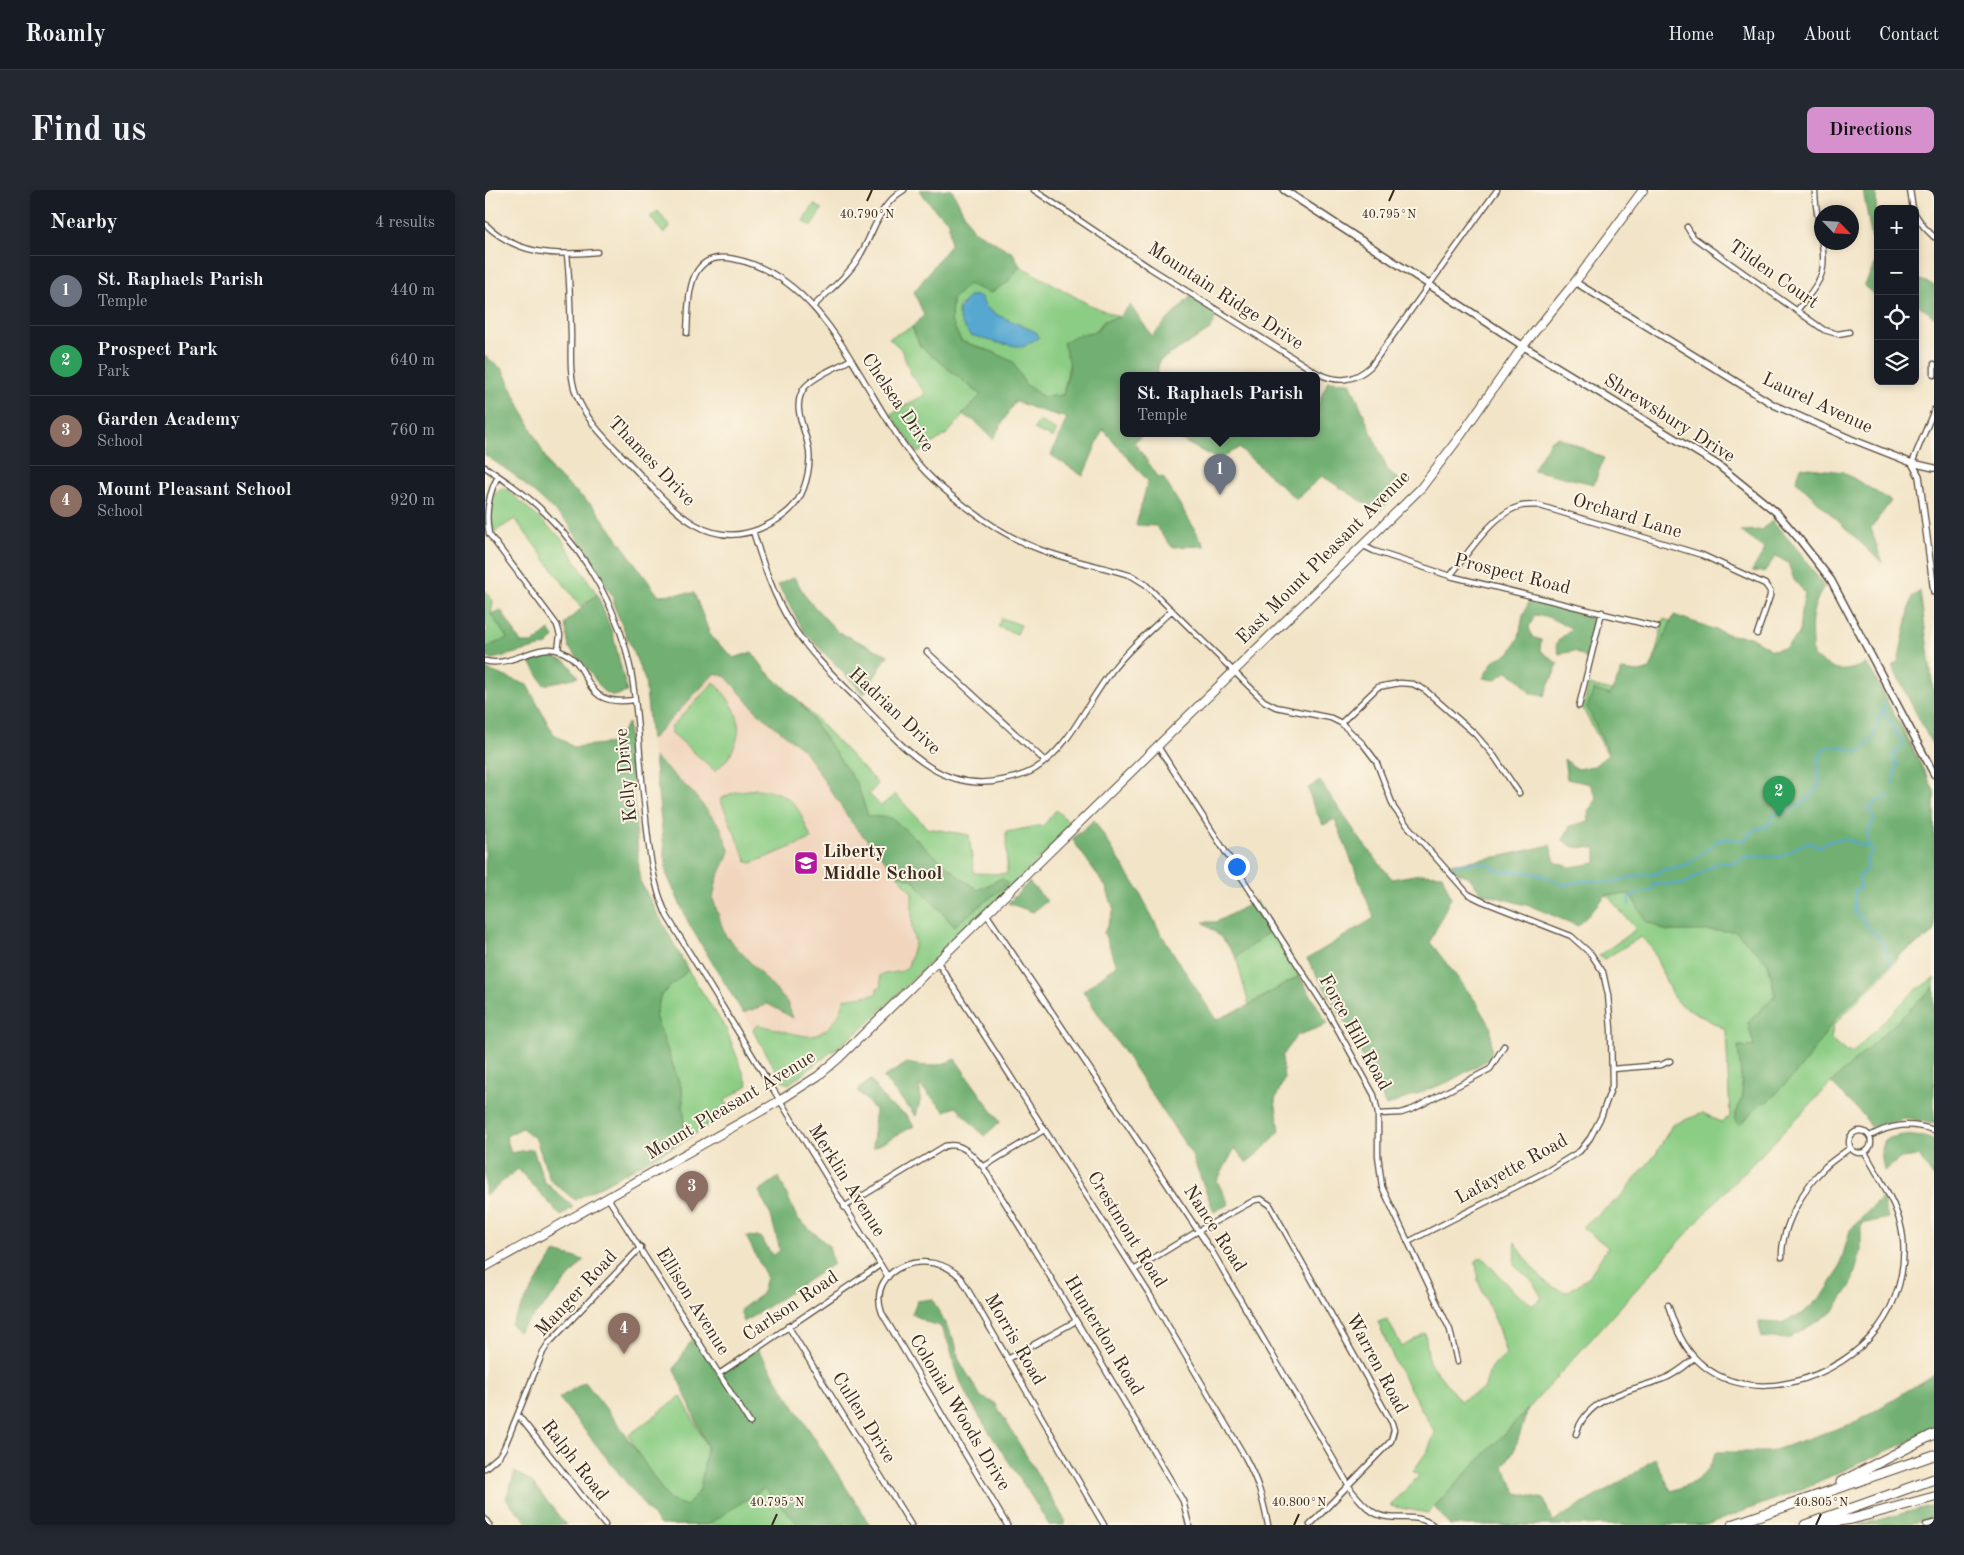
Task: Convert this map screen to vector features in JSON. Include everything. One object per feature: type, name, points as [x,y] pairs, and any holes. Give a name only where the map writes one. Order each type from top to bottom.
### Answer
[{"type":"highway","points":[[1816,1496],[1934,1434]]},
{"type":"highway","points":[[1731,1525],[1934,1455]]},
{"type":"highway","points":[[1805,1525],[1934,1479]]},
{"type":"highway","points":[[1815,1525],[1852,1519],[1934,1497]]},
{"type":"main road","name":"Shrewsbury Drive","points":[[1284,190],[1523,346],[1718,465],[1748,489],[1788,526],[1831,580],[1934,774]]},
{"type":"main road","name":"East Mount Pleasant Avenue","points":[[987,914],[1427,480],[1461,436],[1523,346],[1575,282],[1643,190]]},
{"type":"main road","name":"Mount Pleasant Avenue","points":[[485,1267],[779,1101],[819,1076],[987,914]]},
{"type":"street","points":[[814,306],[849,271],[885,206],[904,190]]},
{"type":"street","name":"Mountain Ridge Drive","points":[[1034,190],[1150,268],[1317,372]]},
{"type":"street","name":"Mountain Ridge Drive","points":[[1320,374],[1328,379],[1349,380],[1364,373],[1371,366],[1497,190]]},
{"type":"street","points":[[1797,311],[1821,276],[1823,261],[1815,190]]},
{"type":"street","points":[[1910,190],[1912,205]]},
{"type":"street","points":[[1919,220],[1934,237]]},
{"type":"street","points":[[485,224],[507,241],[522,248],[567,255],[597,252]]},
{"type":"street","name":"Tilden Court","points":[[1687,227],[1693,237],[1824,330],[1839,334],[1849,332]]},
{"type":"street","name":"Thames Drive","points":[[567,255],[570,278],[572,374],[575,392],[583,410],[597,429],[668,504],[689,522],[719,533],[733,535],[753,531],[774,523],[787,513],[798,500],[809,466],[809,447],[799,405],[802,392],[812,381],[850,360]]},
{"type":"street","name":"Chelsea Drive","points":[[687,333],[691,281],[707,261],[725,257],[754,264],[773,274],[791,286],[814,306],[829,326],[910,454],[969,509],[1001,530],[1039,550],[1132,576],[1145,584],[1232,672]]},
{"type":"street","name":"Laurel Avenue","points":[[1575,282],[1773,405],[1912,463],[1934,468]]},
{"type":"street","points":[[1934,364],[1934,376]]},
{"type":"street","points":[[1934,410],[1912,463],[1919,476],[1934,592]]},
{"type":"street","name":"Kelly Drive","points":[[485,467],[545,513],[583,560],[599,588],[622,638],[631,670],[650,861],[659,898],[667,916],[779,1101]]},
{"type":"street","points":[[499,476],[491,490],[487,505],[485,521],[489,534],[557,625],[560,635],[558,650]]},
{"type":"street","name":"Orchard Lane","points":[[1449,576],[1490,527],[1503,515],[1517,507],[1537,505],[1702,555],[1765,584],[1770,591],[1770,596],[1757,634]]},
{"type":"street","name":"Hadrian Drive","points":[[753,531],[777,600],[813,655],[916,758],[943,775],[961,781],[977,783],[1015,778],[1033,770],[1045,761],[1065,742],[1111,672],[1172,610]]},
{"type":"street","name":"Prospect Road","points":[[1362,545],[1374,551],[1449,576],[1657,627]]},
{"type":"street","points":[[1579,706],[1602,612]]},
{"type":"street","points":[[485,661],[506,662],[537,651],[558,650],[574,660],[593,689],[602,698],[613,702],[634,700]]},
{"type":"street","points":[[927,652],[1045,761]]},
{"type":"street","name":"Lafayette Road","points":[[1232,672],[1264,701],[1276,707],[1331,718],[1341,723],[1363,744],[1376,761],[1394,808],[1468,894],[1482,902],[1571,936],[1591,954],[1603,972],[1608,995],[1611,1029],[1612,1086],[1601,1117],[1580,1152],[1549,1170],[1407,1242]]},
{"type":"street","points":[[1341,723],[1378,687],[1400,683],[1413,684],[1425,690],[1475,734],[1494,756],[1519,793]]},
{"type":"street","name":"Force Hill Road","points":[[1157,745],[1328,1012],[1374,1095],[1378,1114],[1378,1154],[1382,1187],[1450,1330],[1457,1362]]},
{"type":"street","name":"Nance Road","points":[[987,914],[1198,1231],[1352,1491],[1379,1515],[1420,1518],[1433,1525]]},
{"type":"street","name":"Crestmont Road","points":[[937,961],[1134,1270],[1257,1478],[1268,1525]]},
{"type":"street","points":[[1378,1114],[1401,1113],[1490,1069],[1504,1046]]},
{"type":"street","points":[[1611,1069],[1661,1065],[1670,1061]]},
{"type":"street","name":"Merklin Avenue","points":[[779,1101],[888,1278]]},
{"type":"street","points":[[1870,1136],[1887,1128],[1903,1124],[1922,1126],[1934,1130]]},
{"type":"street","points":[[983,1167],[1044,1130]]},
{"type":"street","points":[[1865,1131],[1870,1136],[1871,1144],[1865,1152],[1855,1152],[1851,1148],[1849,1139],[1855,1132],[1865,1131]]},
{"type":"street","name":"Hunterdon Road","points":[[844,1207],[945,1146],[956,1145],[970,1152],[983,1167],[1183,1501],[1189,1525]]},
{"type":"street","points":[[1782,1257],[1785,1232],[1808,1188],[1826,1167],[1851,1148]]},
{"type":"street","points":[[1668,1305],[1679,1337],[1695,1358],[1713,1373],[1731,1381],[1760,1387],[1779,1385],[1816,1374],[1840,1362],[1861,1346],[1875,1332],[1886,1316],[1897,1292],[1903,1266],[1903,1239],[1895,1209],[1865,1152]]},
{"type":"street","name":"Ellison Avenue","points":[[608,1198],[641,1247],[750,1423]]},
{"type":"street","name":"Warren Road","points":[[1198,1231],[1255,1200],[1261,1199],[1267,1202],[1292,1243],[1392,1423],[1394,1436],[1391,1441],[1310,1525]]},
{"type":"street","points":[[1134,1270],[1198,1231]]},
{"type":"street","name":"Manger Road","points":[[485,1468],[499,1456],[504,1448],[543,1352],[641,1247]]},
{"type":"street","name":"Morris Road","points":[[888,1278],[903,1266],[917,1262],[936,1262],[949,1268],[963,1282],[1105,1525]]},
{"type":"street","name":"Carlson Road","points":[[719,1374],[880,1265]]},
{"type":"street","name":"Colonial Woods Drive","points":[[888,1278],[881,1289],[879,1299],[884,1317],[1007,1525]]},
{"type":"street","points":[[1008,1360],[1076,1321]]},
{"type":"street","name":"Cullen Drive","points":[[788,1326],[911,1525]]},
{"type":"street","points":[[1576,1434],[1578,1425],[1586,1414],[1606,1399],[1617,1393],[1674,1374],[1695,1358]]},
{"type":"street","name":"Ralph Road","points":[[519,1414],[605,1525]]},
{"type":"street","points":[[485,1520],[489,1525]]},
{"type":"street","points":[[1926,1525],[1934,1523]]},
{"type":"shaded area","name":"Liberty Middle School","points":[[716,673],[726,677],[757,712],[804,750],[851,823],[912,893],[912,928],[915,943],[909,966],[903,971],[881,975],[881,987],[877,994],[843,1006],[835,1021],[826,1030],[811,1037],[768,1026],[757,1026],[753,1030],[743,1013],[768,1004],[787,1002],[725,935],[713,899],[717,879],[730,852],[720,826],[691,791],[654,757],[651,749],[651,740]]},
{"type":"green space","points":[[919,190],[952,190],[972,229],[1013,253],[1020,266],[1007,283],[990,293],[968,284],[952,300],[951,321],[961,341],[993,352],[1013,362],[1025,384],[1043,397],[1063,395],[1070,365],[1063,343],[1075,336],[1096,331],[1104,321],[1119,317],[1130,305],[1152,336],[1192,295],[1218,312],[1210,330],[1159,361],[1157,372],[1120,372],[1120,437],[1140,437],[1134,442],[1159,478],[1163,477],[1205,546],[1172,547],[1156,526],[1136,525],[1148,481],[1103,429],[1083,476],[1051,455],[1067,418],[1015,401],[993,439],[975,421],[962,415],[981,395],[920,346],[912,327],[924,315],[914,292],[950,245],[949,221],[936,211]]},
{"type":"green space","points":[[1863,190],[1876,190],[1876,205],[1874,205],[1874,251]]},
{"type":"green space","points":[[814,204],[822,209],[811,226],[803,221]]},
{"type":"green space","points":[[658,211],[670,227],[663,233],[650,217]]},
{"type":"green space","points":[[1020,266],[1088,304],[1119,317],[1104,321],[1096,331],[1075,336],[1063,395],[1043,397],[1025,384],[1012,362],[993,352],[961,341],[951,321],[952,300],[968,284],[1007,283]],"holes":[[[971,296],[980,297],[986,307],[995,314],[1036,332],[958,315],[959,306]]]},
{"type":"green space","points":[[1874,266],[1874,295],[1864,286]]},
{"type":"green space","points":[[1919,279],[1934,285],[1934,317],[1919,305]]},
{"type":"green space","points":[[912,327],[920,346],[981,395],[948,433],[918,453],[891,414],[926,394],[911,374],[901,349],[889,338]]},
{"type":"green space","points":[[485,356],[502,369],[552,471],[595,508],[658,595],[694,593],[711,637],[734,658],[752,652],[766,671],[800,702],[857,784],[868,816],[892,818],[962,879],[978,890],[1002,878],[1008,884],[954,926],[913,880],[897,874],[852,823],[804,750],[757,712],[726,677],[715,673],[651,740],[645,680],[614,606],[614,598],[568,523],[513,474],[485,455]]},
{"type":"green space","points":[[1328,381],[1350,382],[1387,469],[1405,486],[1379,512],[1322,476],[1296,499],[1239,448],[1219,460],[1176,437],[1320,437],[1320,400]]},
{"type":"green space","points":[[1039,421],[1057,430],[1053,438],[1034,429]]},
{"type":"green space","points":[[1559,437],[1604,458],[1594,484],[1533,470],[1551,440]]},
{"type":"green space","points":[[1801,467],[1843,472],[1891,501],[1871,528],[1882,563],[1796,481]]},
{"type":"green space","points":[[504,487],[561,538],[598,596],[581,607],[515,519],[494,532],[490,515],[494,495]]},
{"type":"green space","points":[[1772,521],[1799,551],[1824,586],[1813,613],[1813,657],[1839,670],[1848,670],[1866,664],[1872,672],[1934,791],[1934,933],[1897,956],[1836,1018],[1804,1064],[1769,1101],[1761,1103],[1740,1125],[1734,1119],[1743,1096],[1738,1046],[1754,1047],[1748,1022],[1775,996],[1768,963],[1735,931],[1667,931],[1646,921],[1630,894],[1606,895],[1578,926],[1533,907],[1482,893],[1468,876],[1458,873],[1449,864],[1502,856],[1550,845],[1555,862],[1570,867],[1596,863],[1596,848],[1573,847],[1563,840],[1570,826],[1589,821],[1588,811],[1597,799],[1590,784],[1567,779],[1564,759],[1577,769],[1594,766],[1609,754],[1587,707],[1594,690],[1610,695],[1622,670],[1639,672],[1650,669],[1674,615],[1730,635],[1750,637],[1772,650],[1785,648],[1799,634],[1805,593],[1794,580],[1788,563],[1776,556],[1764,572],[1752,571],[1765,549],[1740,531],[1762,530]]},
{"type":"green space","points":[[794,577],[808,600],[838,632],[888,655],[864,694],[805,633],[778,585]]},
{"type":"green space","points":[[485,591],[493,601],[491,614],[507,638],[485,648],[485,633],[488,630],[485,625]]},
{"type":"green space","points":[[1920,591],[1934,696],[1934,748],[1892,666],[1898,662],[1912,597]]},
{"type":"green space","points":[[597,594],[613,635],[627,692],[614,696],[603,691],[586,666],[569,648],[565,623]]},
{"type":"green space","points":[[1531,598],[1595,619],[1587,659],[1575,651],[1559,654],[1556,643],[1571,628],[1548,617],[1535,615],[1529,627],[1532,637],[1541,640],[1540,650],[1558,664],[1544,696],[1530,693],[1521,681],[1507,671],[1495,680],[1483,678],[1494,660],[1510,653],[1519,637],[1523,615]]},
{"type":"green space","points":[[501,610],[521,643],[533,643],[549,630],[554,637],[547,645],[492,659],[485,655],[485,648],[507,638],[491,614]]},
{"type":"green space","points":[[1001,618],[1021,625],[1017,634],[998,627]]},
{"type":"green space","points":[[1664,619],[1857,679],[1901,725],[1934,791],[1934,933],[1897,956],[1899,958],[1833,1026],[1831,1039],[1846,1052],[1853,1052],[1913,992],[1934,978],[1934,987],[1831,1083],[1718,1199],[1528,1409],[1428,1513],[1390,1506],[1419,1476],[1413,1471],[1428,1450],[1435,1433],[1396,1364],[1378,1322],[1387,1319],[1402,1347],[1425,1333],[1429,1362],[1460,1401],[1484,1389],[1491,1367],[1506,1354],[1497,1324],[1478,1281],[1476,1261],[1482,1257],[1513,1291],[1533,1305],[1542,1298],[1533,1282],[1514,1265],[1515,1242],[1543,1279],[1550,1285],[1567,1292],[1588,1278],[1608,1247],[1582,1227],[1620,1197],[1656,1154],[1672,1125],[1703,1113],[1721,1122],[1730,1117],[1726,1030],[1680,1004],[1671,993],[1651,946],[1641,937],[1604,959],[1599,956],[1636,929],[1606,894],[1630,894],[1641,912],[1638,810],[1583,709],[1589,685],[1618,693],[1626,671],[1650,676]],"holes":[[[1793,860],[1836,1018],[1804,1064],[1740,1125],[1734,1119],[1743,1096],[1738,1046],[1755,1047],[1748,1022],[1776,996],[1768,963],[1735,930],[1667,931]]]},
{"type":"green space","points":[[550,655],[567,662],[578,677],[544,685],[530,662]]},
{"type":"green space","points":[[485,669],[527,685],[553,733],[573,747],[614,743],[628,723],[640,881],[688,970],[661,995],[655,1016],[682,1090],[686,1140],[575,1200],[550,1180],[536,1139],[522,1128],[506,1136],[511,1153],[533,1149],[544,1181],[573,1207],[561,1216],[518,1169],[485,1194]]},
{"type":"green space","points":[[714,682],[733,706],[738,723],[736,742],[731,753],[715,771],[671,732],[671,727]]},
{"type":"green space","points":[[800,702],[878,784],[869,794],[881,806],[895,794],[927,828],[969,835],[974,873],[1007,874],[1006,832],[1044,825],[1056,810],[1072,825],[1009,890],[958,935],[863,1028],[789,1084],[782,1081],[753,1030],[757,1025],[808,1036],[818,1034],[829,1027],[837,1017],[844,999],[877,994],[877,988],[881,987],[880,975],[903,971],[908,966],[915,943],[912,928],[912,893],[897,874],[913,880],[954,926],[1002,878],[978,890],[868,816],[857,784]]},
{"type":"green space","points":[[654,757],[691,791],[720,826],[730,852],[717,879],[713,899],[725,935],[787,1002],[793,1018],[768,1004],[743,1013],[690,926],[667,875]]},
{"type":"green space","points":[[1320,781],[1362,842],[1392,879],[1420,874],[1442,875],[1451,897],[1430,942],[1477,1003],[1491,1027],[1491,1058],[1448,1082],[1386,1106],[1350,1031],[1307,959],[1374,918],[1335,819],[1323,825],[1313,805],[1308,788]]},
{"type":"green space","points":[[756,789],[779,793],[787,797],[798,809],[811,839],[752,863],[747,862],[720,799],[735,792]]},
{"type":"green space","points":[[1094,820],[1139,891],[1160,932],[1216,1020],[1249,1005],[1299,976],[1328,1024],[1296,1036],[1282,1057],[1284,1079],[1275,1100],[1280,1131],[1260,1152],[1246,1163],[1235,1148],[1217,1181],[1229,1204],[1214,1212],[1191,1153],[1083,991],[1117,965],[1104,933],[1114,910],[1106,887],[1072,839]]},
{"type":"green space","points":[[1029,882],[1047,901],[1033,912],[1008,903]]},
{"type":"green space","points":[[1256,901],[1273,929],[1236,957],[1223,939],[1203,922],[1216,922]]},
{"type":"green space","points":[[1273,929],[1299,976],[1249,1005],[1236,957]]},
{"type":"green space","points":[[688,970],[726,1029],[748,1085],[725,1100],[729,1111],[686,1140],[682,1090],[655,1016],[661,995]]},
{"type":"green space","points":[[1934,987],[1934,1124],[1907,1118],[1871,1127],[1864,1116],[1831,1083]]},
{"type":"green space","points":[[955,1059],[1000,1122],[984,1136],[956,1107],[945,1111],[919,1085],[921,1098],[916,1116],[883,1078],[907,1063],[931,1066]]},
{"type":"green space","points":[[871,1080],[887,1103],[906,1115],[914,1126],[873,1148],[875,1110],[857,1090]]},
{"type":"green space","points":[[1903,1135],[1934,1140],[1934,1178],[1919,1156],[1901,1158],[1884,1171],[1881,1153],[1885,1139]]},
{"type":"green space","points":[[779,1177],[797,1218],[829,1246],[833,1264],[744,1322],[740,1310],[762,1294],[766,1276],[746,1236],[760,1237],[773,1256],[780,1250],[771,1216],[759,1191]]},
{"type":"green space","points":[[1882,1197],[1888,1218],[1861,1224],[1861,1252],[1851,1285],[1833,1312],[1788,1339],[1761,1337],[1759,1322],[1781,1323],[1802,1314],[1824,1294],[1838,1272],[1850,1230]]},
{"type":"green space","points":[[555,1252],[584,1260],[544,1306],[518,1332],[511,1324]]},
{"type":"green space","points":[[932,1299],[955,1342],[959,1360],[981,1397],[995,1403],[1064,1519],[1064,1525],[1049,1525],[986,1427],[962,1385],[948,1342],[940,1326],[926,1322],[912,1314],[917,1301]]},
{"type":"green space","points":[[695,1334],[719,1374],[757,1348],[870,1525],[799,1525],[764,1488],[707,1525],[660,1525],[559,1398],[585,1382],[621,1428],[669,1500],[687,1506],[700,1489],[707,1446],[674,1369]]},
{"type":"green space","points":[[1934,1374],[1934,1428],[1914,1439],[1795,1492],[1706,1525],[1450,1525],[1434,1507],[1528,1409],[1515,1449],[1503,1466],[1517,1493],[1544,1499],[1552,1522],[1635,1473],[1655,1458],[1671,1491],[1693,1482],[1705,1473],[1713,1461],[1715,1452],[1769,1452],[1857,1422]]},
{"type":"green space","points":[[681,1396],[707,1446],[765,1472],[815,1525],[668,1525],[629,1435]]},
{"type":"green space","points":[[515,1472],[531,1481],[566,1525],[530,1525],[506,1499]]},
{"type":"green space","points":[[1934,1505],[1934,1517],[1907,1525],[1859,1525]]},
{"type":"water","points":[[970,296],[980,296],[986,307],[995,314],[1036,332],[1039,337],[1023,347],[998,343],[970,335],[962,324],[959,311]]},
{"type":"waterway","points":[[1451,868],[1464,863],[1480,863],[1490,865],[1497,871],[1528,872],[1553,879],[1562,885],[1581,881],[1614,882],[1640,875],[1655,874],[1663,870],[1689,864],[1717,841],[1726,838],[1743,841],[1754,830],[1770,824],[1774,814],[1788,811],[1806,800],[1820,784],[1818,766],[1820,754],[1828,747],[1835,746],[1859,752],[1873,739],[1879,716],[1887,702]]},
{"type":"waterway","points":[[1884,709],[1896,735],[1902,739],[1904,744],[1893,756],[1895,762],[1898,763],[1894,775],[1895,784]]},
{"type":"waterway","points":[[1890,795],[1876,802],[1869,809],[1874,819],[1867,835],[1869,849],[1873,850],[1866,860],[1868,867],[1860,876],[1860,888],[1855,890],[1854,913],[1861,916],[1880,940],[1891,965]]},
{"type":"waterway","points":[[1629,905],[1629,897],[1650,891],[1655,884],[1684,884],[1717,863],[1734,863],[1749,856],[1780,857],[1807,842],[1819,847],[1828,841],[1846,839],[1864,846],[1869,843]]},
{"type":"place","name":"St. Raphaels Parish","points":[[1220,495]]},
{"type":"place","name":"Prospect Park","points":[[1779,817]]},
{"type":"place","name":"Liberty Middle School","points":[[806,863]]},
{"type":"place","name":"Garden Academy","points":[[692,1212]]},
{"type":"place","name":"Mount Pleasant School","points":[[624,1354]]}]
